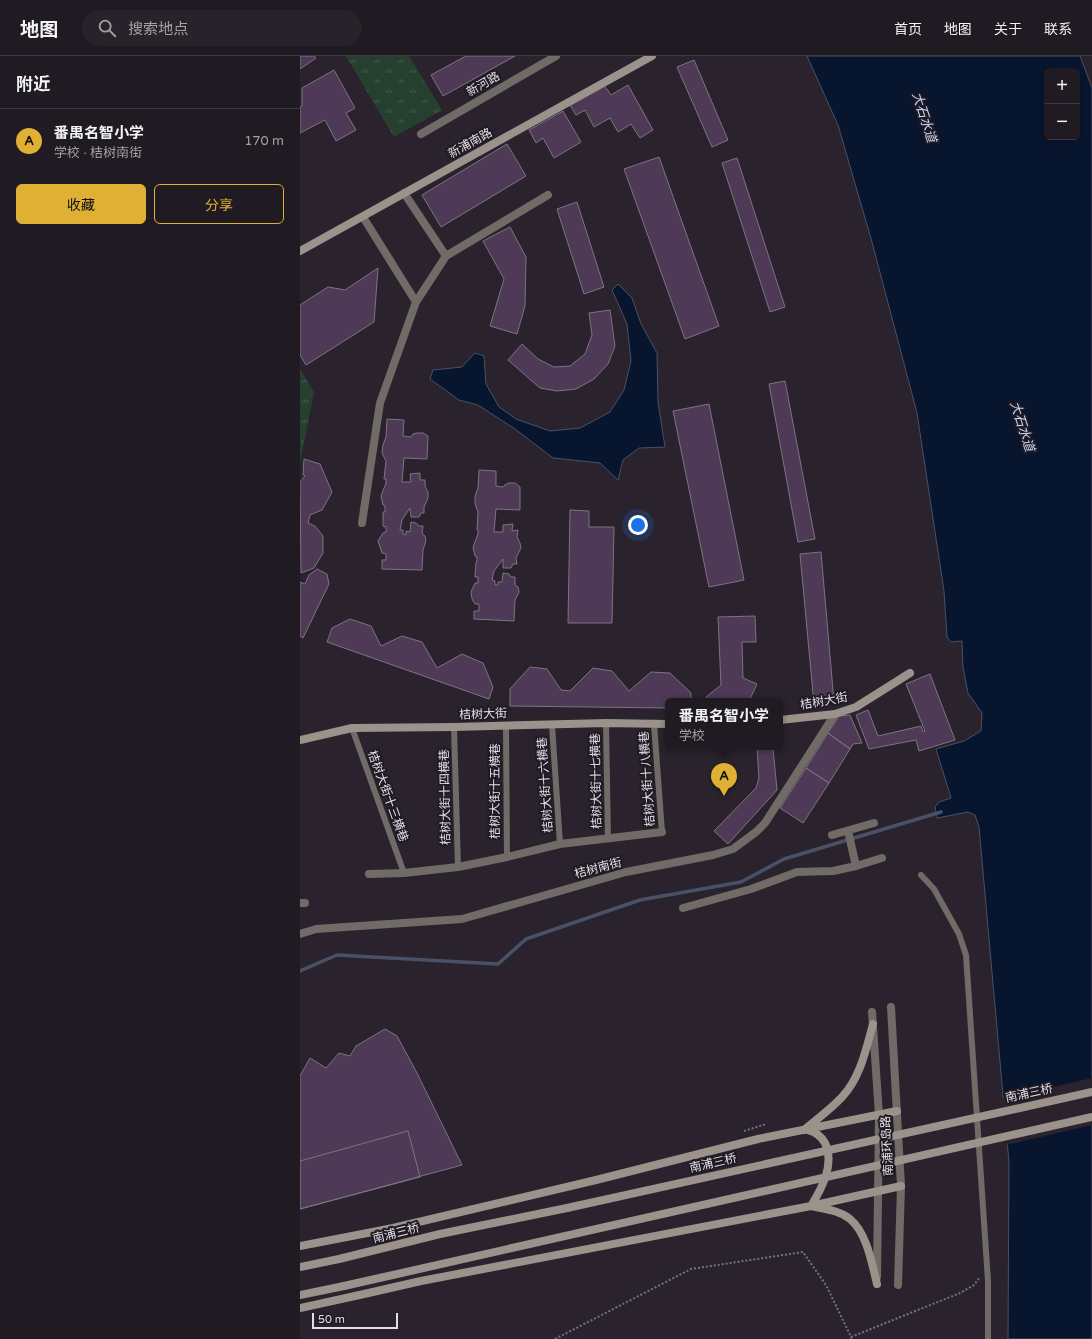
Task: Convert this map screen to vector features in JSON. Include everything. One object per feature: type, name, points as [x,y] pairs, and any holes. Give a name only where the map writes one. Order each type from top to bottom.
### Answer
[{"type":"main road","name":"新浦南路","points":[[300,251],[652,56]]},
{"type":"main road","name":"桔树大街","points":[[783,720],[835,714],[856,707],[910,673]]},
{"type":"main road","name":"桔树大街","points":[[300,740],[352,728],[606,723],[665,724]]},
{"type":"main road","points":[[804,1130],[842,1097],[850,1086],[864,1059],[873,1024]]},
{"type":"main road","name":"南浦三桥","points":[[300,1267],[440,1234],[567,1208],[1092,1092]]},
{"type":"main road","points":[[300,1246],[393,1228],[596,1180],[758,1139],[898,1111]]},
{"type":"main road","points":[[300,1296],[1092,1117]]},
{"type":"main road","points":[[804,1130],[810,1130],[822,1138],[827,1147],[829,1158],[828,1168],[821,1188],[811,1206]]},
{"type":"main road","points":[[300,1308],[421,1280],[811,1206],[901,1186]]},
{"type":"main road","points":[[811,1206],[833,1210],[849,1218],[858,1228],[866,1245],[877,1284]]},
{"type":"street","name":"新河路","points":[[421,134],[556,56]]},
{"type":"street","points":[[404,193],[446,256]]},
{"type":"street","points":[[362,523],[380,403],[416,302],[446,256],[548,195]]},
{"type":"street","points":[[363,217],[416,302]]},
{"type":"street","name":"桔树南街","points":[[300,934],[316,929],[462,918],[626,872],[713,856],[733,848],[756,832],[765,823],[835,714]]},
{"type":"street","points":[[832,835],[874,823]]},
{"type":"street","points":[[848,831],[856,866]]},
{"type":"street","points":[[369,874],[404,873],[458,867],[560,844],[662,832]]},
{"type":"street","points":[[683,908],[751,889],[797,872],[833,871],[882,858]]},
{"type":"street","name":"南浦环岛路","points":[[891,1007],[901,1186],[898,1285]]},
{"type":"street","name":"南浦环岛路","points":[[872,1012],[879,1115],[877,1284]]},
{"type":"lane","name":"桔树大街十七横巷","points":[[606,723],[608,839]]},
{"type":"lane","name":"桔树大街十八横巷","points":[[654,724],[662,832]]},
{"type":"lane","name":"桔树大街十六横巷","points":[[552,725],[560,844]]},
{"type":"lane","name":"桔树大街十五横巷","points":[[506,726],[507,857]]},
{"type":"lane","name":"桔树大街十四横巷","points":[[454,727],[458,867]]},
{"type":"lane","name":"桔树大街十三横巷","points":[[352,728],[404,873]]},
{"type":"lane","points":[[921,875],[934,889],[959,934],[966,955],[988,1281],[988,1339]]},
{"type":"path","points":[[555,1339],[691,1269],[803,1252],[826,1285],[852,1338],[974,1285],[987,1267]]},
{"type":"green space","points":[[346,56],[409,56],[442,110],[394,137]]},
{"type":"green space","points":[[300,369],[314,392],[300,463]]},
{"type":"water","name":"大石水道","points":[[807,56],[1080,56],[1092,88],[1092,1339],[1008,1339],[1009,1162],[979,827],[975,815],[968,812],[937,818],[935,807],[939,802],[951,798],[936,749],[964,741],[981,731],[982,713],[968,693],[963,667],[962,641],[951,642],[947,637],[944,591],[917,413],[872,242],[838,125]]},
{"type":"water","points":[[618,284],[632,298],[641,324],[657,353],[658,402],[665,447],[639,448],[623,460],[618,480],[600,463],[553,458],[515,429],[478,405],[459,400],[430,379],[433,370],[462,367],[475,353],[484,356],[486,384],[499,407],[516,419],[550,431],[580,428],[610,412],[624,390],[631,361],[627,324],[612,290]]},
{"type":"pier","points":[[1092,1078],[1092,1125],[1006,1145],[1001,1099]]},
{"type":"building","points":[[300,56],[314,56],[316,58],[300,69]]},
{"type":"building","points":[[466,56],[515,56],[443,96],[431,75]]},
{"type":"building","points":[[694,60],[728,140],[712,147],[677,67]]},
{"type":"building","points":[[334,70],[355,108],[346,113],[356,130],[336,141],[325,120],[300,133],[302,88]]},
{"type":"building","points":[[604,85],[611,95],[628,85],[653,130],[640,138],[631,124],[618,132],[610,118],[594,127],[585,110],[576,115],[570,105]]},
{"type":"building","points":[[563,111],[581,142],[554,158],[543,138],[536,143],[529,130]]},
{"type":"building","points":[[507,144],[526,176],[441,227],[422,195]]},
{"type":"building","points":[[659,157],[719,326],[685,339],[624,169]]},
{"type":"building","points":[[737,158],[785,307],[770,312],[722,163]]},
{"type":"building","points":[[577,202],[604,287],[584,294],[557,209]]},
{"type":"building","points":[[510,227],[526,257],[525,306],[517,334],[490,326],[504,279],[483,241]]},
{"type":"building","points":[[378,268],[374,322],[306,365],[300,355],[300,305],[328,287],[345,290]]},
{"type":"building","points":[[610,310],[615,346],[608,364],[594,379],[576,389],[557,391],[540,388],[508,360],[522,344],[538,359],[554,367],[570,366],[585,354],[592,335],[589,313]]},
{"type":"building","points":[[785,381],[815,539],[798,542],[769,384]]},
{"type":"building","points":[[709,404],[744,580],[709,587],[673,411]]},
{"type":"building","points":[[387,419],[404,420],[403,436],[411,437],[413,434],[423,433],[428,436],[427,459],[404,458],[402,482],[411,482],[410,474],[420,473],[420,480],[425,480],[425,486],[428,492],[424,513],[421,513],[419,517],[411,517],[410,508],[402,520],[400,530],[403,530],[403,534],[406,535],[406,531],[410,532],[411,522],[416,523],[419,526],[423,526],[422,534],[425,536],[426,541],[423,550],[422,570],[382,569],[382,560],[386,560],[386,554],[382,553],[378,541],[383,533],[386,532],[386,527],[383,526],[383,512],[385,512],[385,506],[383,505],[381,496],[386,483],[386,479],[384,479],[386,461],[382,453],[386,437]]},
{"type":"building","points":[[304,459],[320,464],[332,492],[322,510],[310,515],[308,523],[315,526],[323,536],[323,553],[314,568],[301,573],[300,482],[305,476],[303,475]]},
{"type":"building","points":[[479,470],[496,471],[496,486],[503,487],[509,483],[515,483],[520,487],[520,510],[496,509],[494,532],[503,532],[503,525],[513,524],[512,531],[518,530],[517,537],[521,548],[516,558],[517,564],[513,564],[511,568],[503,568],[503,559],[494,571],[492,580],[495,581],[495,585],[498,585],[498,582],[502,582],[503,573],[509,574],[511,577],[515,577],[515,585],[518,587],[519,592],[515,600],[514,621],[474,619],[474,611],[479,611],[479,604],[475,604],[472,599],[471,592],[475,583],[478,583],[478,577],[475,577],[477,557],[475,556],[473,547],[478,534],[478,512],[475,504],[475,496],[478,488]]},
{"type":"building","points":[[570,510],[589,511],[589,527],[614,527],[612,623],[568,623]]},
{"type":"building","points":[[821,552],[834,702],[814,704],[800,554]]},
{"type":"building","points":[[317,569],[327,574],[329,584],[303,638],[300,636],[300,582],[305,584],[309,575]]},
{"type":"building","points":[[755,616],[756,642],[742,642],[743,678],[757,684],[750,698],[706,697],[721,685],[718,617]]},
{"type":"building","points":[[350,619],[371,626],[381,646],[402,636],[422,642],[437,668],[462,654],[483,663],[493,687],[489,699],[327,642],[332,628]]},
{"type":"building","points":[[530,667],[547,669],[561,690],[570,691],[593,668],[612,671],[629,691],[651,672],[670,673],[691,693],[691,698],[665,698],[665,708],[510,706],[510,689]]},
{"type":"building","points":[[930,674],[955,740],[919,751],[916,740],[869,749],[856,715],[868,710],[878,736],[921,726],[923,732],[925,731],[906,684]]},
{"type":"building","points":[[850,715],[862,743],[853,744],[850,749],[828,733],[839,716]]},
{"type":"building","points":[[828,733],[850,749],[829,783],[806,768]]},
{"type":"building","points":[[757,750],[773,750],[777,790],[728,844],[714,831],[756,788],[759,778]]},
{"type":"building","points":[[806,768],[829,783],[803,823],[780,808]]},
{"type":"building","points":[[385,1029],[397,1036],[417,1073],[462,1165],[300,1209],[300,1076],[310,1058],[326,1068],[339,1053],[350,1056],[356,1046]]},
{"type":"building","points":[[408,1131],[420,1177],[300,1209],[300,1161]]},
{"type":"waterway","points":[[300,971],[337,955],[498,964],[526,939],[640,900],[741,882],[784,859],[941,812]]},
{"type":"place","name":"番禺名智小学","points":[[724,796]]}]
